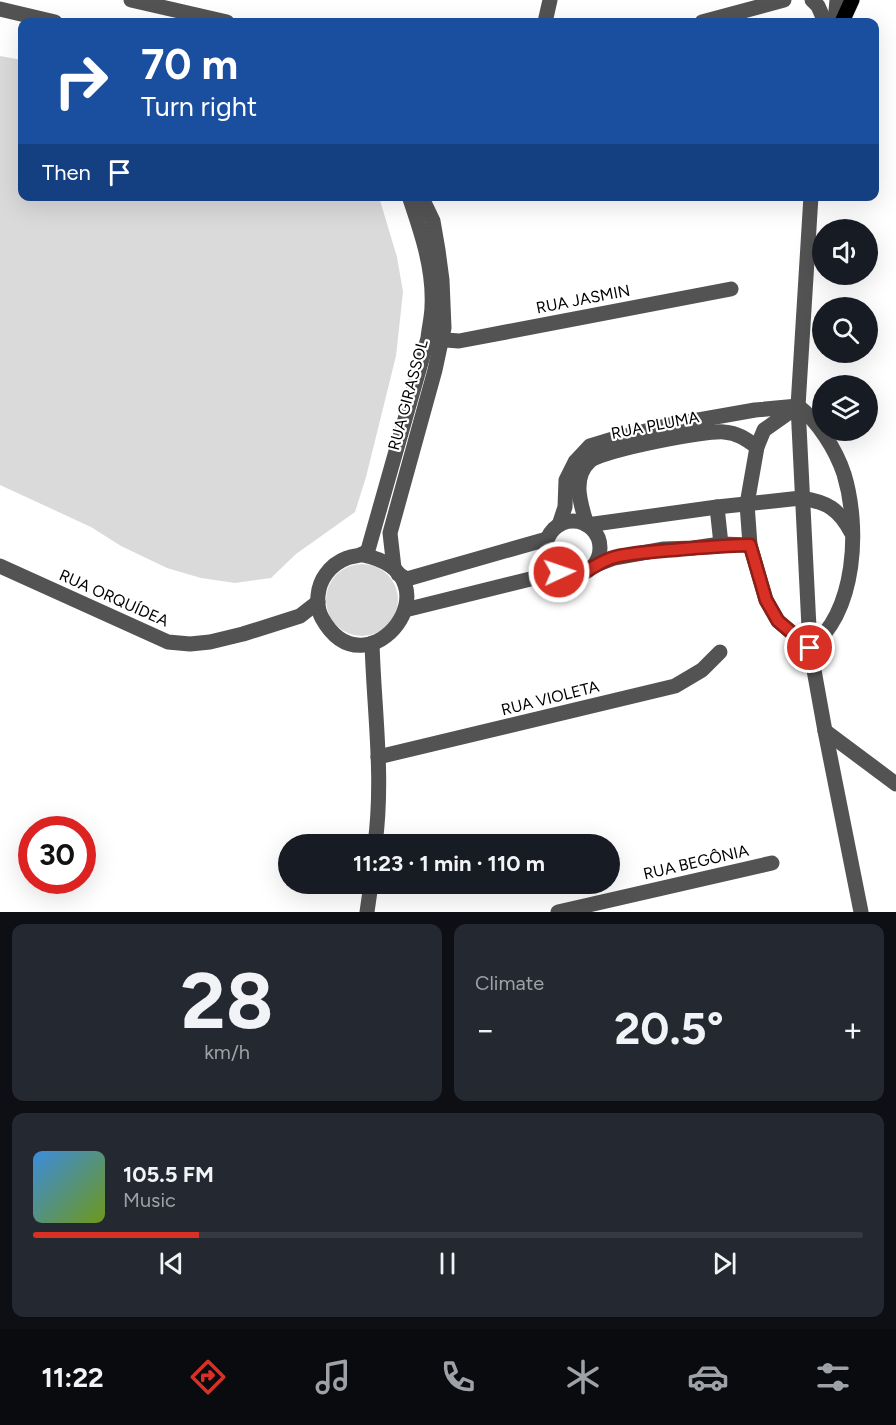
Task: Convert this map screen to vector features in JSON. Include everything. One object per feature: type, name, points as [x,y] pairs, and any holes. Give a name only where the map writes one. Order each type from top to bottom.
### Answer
[{"type":"main road","points":[[844,18],[852,0]]},
{"type":"street","points":[[131,0],[210,18]]},
{"type":"street","points":[[546,18],[550,0]]},
{"type":"street","points":[[717,18],[784,0]]},
{"type":"street","points":[[812,0],[818,6],[823,18]]},
{"type":"street","points":[[835,18],[837,0]]},
{"type":"street","points":[[0,9],[38,18]]},
{"type":"street","points":[[0,19],[18,24]]},
{"type":"street","name":"RUA GIRASSOL","points":[[363,555],[368,550],[435,340],[431,280],[423,237],[411,201]]},
{"type":"street","name":"RUA GIRASSOL","points":[[405,610],[404,585],[396,571],[390,551],[391,525],[443,297],[433,221],[423,201]]},
{"type":"street","points":[[812,201],[798,406],[810,648],[861,912]]},
{"type":"street","name":"RUA JASMIN","points":[[435,340],[459,341],[730,289]]},
{"type":"street","points":[[798,406],[764,430],[757,447],[747,504],[750,545],[766,600],[778,621],[810,648]]},
{"type":"street","points":[[798,406],[808,413],[832,448],[843,473],[854,537],[849,573],[838,616],[821,640],[810,648]]},
{"type":"street","name":"RUA PLUMA","points":[[559,525],[565,507],[566,480],[575,462],[590,446],[669,425],[755,410],[798,406]]},
{"type":"street","name":"RUA PLUMA","points":[[587,525],[578,497],[580,477],[590,461],[606,453],[705,433],[723,432],[740,435],[757,447]]},
{"type":"street","points":[[587,525],[594,531],[598,540],[598,558],[586,572],[568,575],[559,572],[547,558],[547,539],[551,531],[559,525],[573,521],[587,525],[801,498],[834,508],[844,518],[854,537]]},
{"type":"street","points":[[717,507],[721,544]]},
{"type":"street","points":[[547,539],[407,579],[380,558],[363,555],[348,557],[324,576],[318,602],[321,615],[330,630],[344,640],[357,644],[372,643],[385,638],[394,631],[405,610],[559,572]]},
{"type":"street","points":[[593,566],[614,558],[654,551],[721,544],[750,545]]},
{"type":"street","name":"RUA ORQUÍDEA","points":[[0,566],[168,642],[190,644],[210,642],[243,634],[300,616],[318,602]]},
{"type":"street","points":[[372,643],[379,787],[376,834]]},
{"type":"street","name":"RUA VIOLETA","points":[[378,757],[675,686],[702,670],[720,652]]},
{"type":"street","points":[[825,731],[896,784]]},
{"type":"street","name":"RUA BEGÔNIA","points":[[558,912],[772,863]]},
{"type":"street","points":[[367,912],[370,894]]},
{"type":"shaded area","points":[[0,56],[18,59],[18,201],[380,201],[397,257],[403,292],[396,356],[366,477],[355,512],[296,554],[271,578],[235,583],[201,578],[167,568],[121,546],[91,527],[0,485]]},
{"type":"shaded area","points":[[362,564],[382,570],[392,580],[398,600],[392,620],[382,630],[362,636],[342,630],[332,620],[326,600],[332,580],[342,570]]},
{"type":"route","points":[[559,572],[577,575],[614,558],[664,549],[721,544],[750,545],[766,600],[778,621],[810,648]]}]
